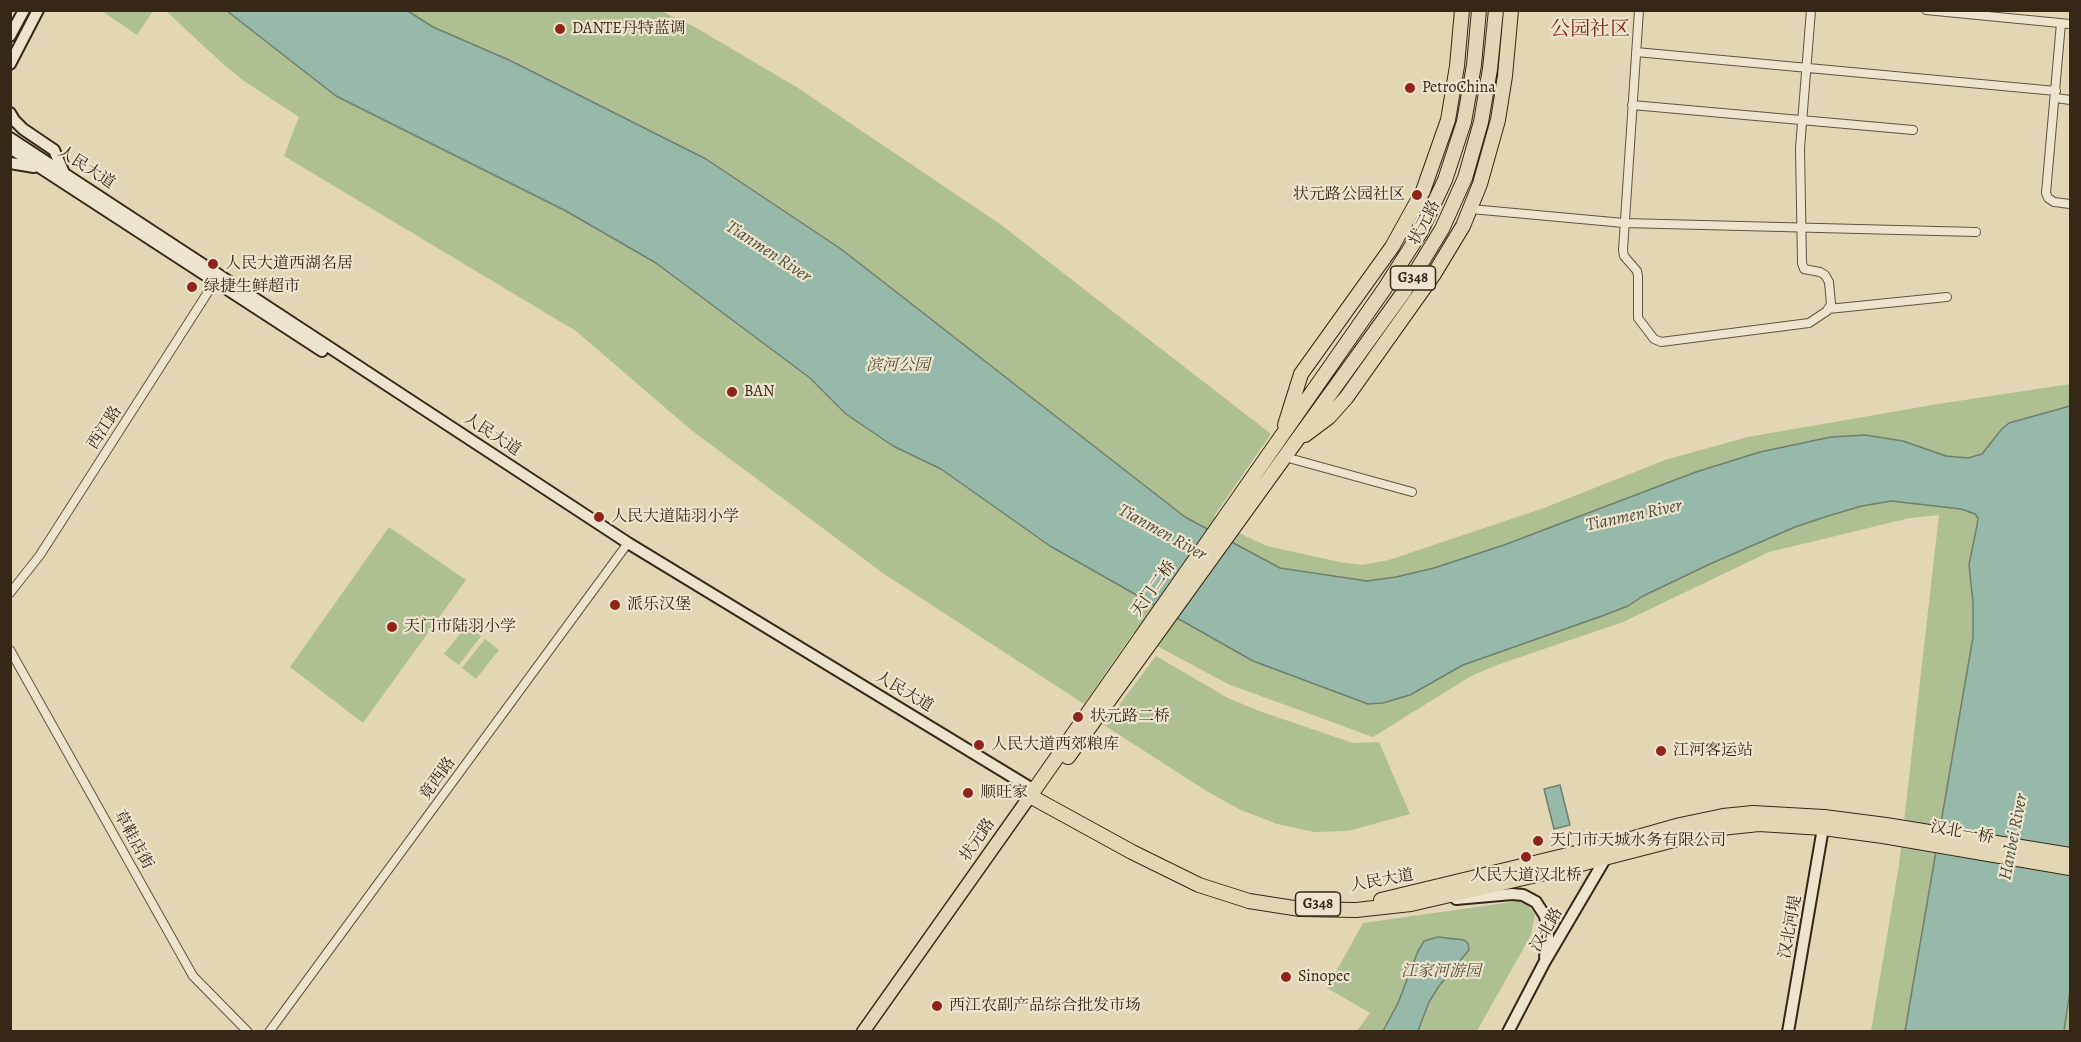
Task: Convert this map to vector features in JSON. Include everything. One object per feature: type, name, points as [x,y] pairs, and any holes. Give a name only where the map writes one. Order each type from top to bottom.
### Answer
[{"type":"highway","points":[[1282,435],[1301,374],[1403,230],[1423,191],[1447,123],[1458,54],[1462,10]]},
{"type":"highway","name":"状元路","points":[[1242,504],[1282,435],[1420,233],[1445,180],[1462,129],[1469,94],[1479,10]]},
{"type":"highway","name":"状元路","points":[[1242,504],[1285,457],[1403,293],[1442,229],[1465,178],[1484,110],[1496,10]]},
{"type":"highway","points":[[1294,444],[1338,409],[1434,274],[1471,209],[1494,139],[1505,76],[1511,10]]},
{"type":"highway","points":[[1458,54],[1476,43]]},
{"type":"highway","points":[[1484,110],[1494,139]]},
{"type":"highway","points":[[1447,123],[1462,129]]},
{"type":"highway","name":"天门二桥","points":[[1145,641],[1242,504]]},
{"type":"highway","name":"状元路","points":[[1035,795],[1145,641]]},
{"type":"highway","name":"人民大道","points":[[1035,795],[1200,880],[1246,896],[1300,904],[1357,903],[1389,898],[1723,816],[1753,813],[1824,817],[1884,830]]},
{"type":"highway","name":"人民大道","points":[[1035,795],[1169,872],[1199,885],[1242,899],[1274,906],[1328,911],[1377,909],[1411,904],[1739,825],[1779,824],[1884,830]]},
{"type":"highway","name":"汉北一桥","points":[[1884,830],[2070,855]]},
{"type":"highway","name":"汉北一桥","points":[[1884,830],[2070,868]]},
{"type":"main road","points":[[10,36],[24,10]]},
{"type":"main road","points":[[10,64],[38,10]]},
{"type":"main road","points":[[10,113],[23,129],[54,150],[64,173]]},
{"type":"main road","name":"人民大道","points":[[10,138],[217,278],[626,546],[1035,795]]},
{"type":"main road","name":"人民大道","points":[[10,148],[217,278]]},
{"type":"main road","points":[[10,163],[44,170]]},
{"type":"main road","name":"状元路","points":[[863,1032],[1035,795]]},
{"type":"main road","name":"状元路","points":[[874,1032],[1035,795]]},
{"type":"main road","name":"汉北河堤","points":[[1788,1032],[1823,828]]},
{"type":"main road","name":"汉北路","points":[[1508,1032],[1544,963],[1613,844]]},
{"type":"main road","points":[[1411,904],[1500,895],[1530,898],[1536,902],[1545,916],[1548,937],[1544,963]]},
{"type":"street","points":[[1639,10],[1622,241],[1624,256],[1637,271],[1638,318],[1654,339],[1661,342],[1809,323],[1828,309],[1831,304],[1831,293],[1826,275],[1804,269],[1802,263],[1800,148],[1811,10]]},
{"type":"street","points":[[1926,10],[2070,24]]},
{"type":"street","points":[[2061,23],[2046,193],[2048,198],[2054,202],[2070,204]]},
{"type":"street","points":[[1636,52],[2056,94],[2070,100]]},
{"type":"street","points":[[1632,105],[1913,130]]},
{"type":"street","points":[[1471,209],[1624,223],[1976,232]]},
{"type":"street","name":"西江路","points":[[10,593],[40,555],[217,278]]},
{"type":"street","points":[[1828,309],[1947,297]]},
{"type":"street","points":[[1285,457],[1412,492]]},
{"type":"street","name":"竟西路","points":[[268,1032],[626,546]]},
{"type":"street","name":"草鞋店街","points":[[10,650],[193,976],[248,1032]]},
{"type":"green space","points":[[102,11],[153,11],[137,35]]},
{"type":"green space","name":"滨河公园","points":[[166,11],[661,11],[693,26],[798,88],[1000,224],[1271,434],[1214,516],[1241,534],[1267,546],[1340,562],[1362,565],[1389,560],[1544,508],[1665,460],[1748,437],[2070,384],[2070,1031],[1871,1031],[1899,865],[1939,515],[1910,518],[1769,552],[1623,622],[1471,676],[1373,737],[1228,684],[1133,633],[1084,704],[884,574],[690,429],[576,331],[284,156],[299,117],[244,81]]},
{"type":"green space","points":[[389,527],[466,580],[363,723],[290,667]]},
{"type":"green space","points":[[467,625],[481,636],[459,665],[444,654]]},
{"type":"green space","points":[[485,639],[499,650],[476,679],[462,668]]},
{"type":"green space","points":[[1156,656],[1228,698],[1259,711],[1353,743],[1379,742],[1410,814],[1348,831],[1314,832],[1277,824],[1241,810],[1208,792],[1104,725]]},
{"type":"green space","name":"江家河游园","points":[[1519,901],[1526,903],[1535,914],[1531,935],[1477,1031],[1357,1031],[1370,1013],[1327,988],[1363,923]]},
{"type":"water","points":[[227,11],[408,11],[433,27],[509,60],[706,159],[841,249],[1185,517],[1280,568],[1367,581],[1396,577],[1434,568],[1504,545],[1696,472],[1760,452],[1831,437],[1865,435],[1903,441],[1946,456],[1968,458],[1982,454],[2009,423],[2070,406],[2070,990],[2064,1031],[1905,1031],[1973,637],[1973,603],[1969,565],[1978,518],[1975,514],[1961,509],[1891,501],[1862,506],[1828,516],[1795,527],[1710,564],[1643,596],[1628,606],[1463,665],[1410,695],[1383,703],[1368,704],[1253,661],[1050,546],[941,469],[893,446],[846,414],[810,378],[656,263],[566,211],[336,96]]},
{"type":"water","points":[[1560,785],[1570,825],[1554,829],[1544,789]]},
{"type":"water","points":[[1438,937],[1464,940],[1468,943],[1469,950],[1439,986],[1429,1002],[1418,1031],[1383,1031],[1398,1003],[1418,951],[1424,941]]},
{"type":"place","name":"DANTE丹特蓝调","points":[[560,29]]},
{"type":"place","name":"PetroChina","points":[[1410,88]]},
{"type":"place","name":"状元路公园社区","points":[[1417,195]]},
{"type":"place","name":"人民大道西湖名居","points":[[213,264]]},
{"type":"place","name":"绿捷生鲜超市","points":[[192,287]]},
{"type":"place","name":"BAN","points":[[732,392]]},
{"type":"place","name":"人民大道陆羽小学","points":[[599,517]]},
{"type":"place","name":"派乐汉堡","points":[[615,605]]},
{"type":"place","name":"天门市陆羽小学","points":[[392,627]]},
{"type":"place","name":"状元路二桥","points":[[1078,717]]},
{"type":"place","name":"人民大道西郊粮库","points":[[979,745]]},
{"type":"place","name":"江河客运站","points":[[1661,751]]},
{"type":"place","name":"顺旺家","points":[[968,793]]},
{"type":"place","name":"天门市天城水务有限公司","points":[[1538,841]]},
{"type":"place","name":"人民大道汉北桥","points":[[1526,857]]},
{"type":"place","name":"Sinopec","points":[[1286,977]]},
{"type":"place","name":"西江农副产品综合批发市场","points":[[937,1006]]},
{"type":"district","name":"公园社区","points":[[1590,30]]},
{"type":"water label","name":"Tianmen River","points":[[768,252]]},
{"type":"water label","name":"Tianmen River","points":[[1634,516]]},
{"type":"water label","name":"Tianmen River","points":[[1162,533]]},
{"type":"water label","name":"Hanbei River","points":[[2014,837]]}]
